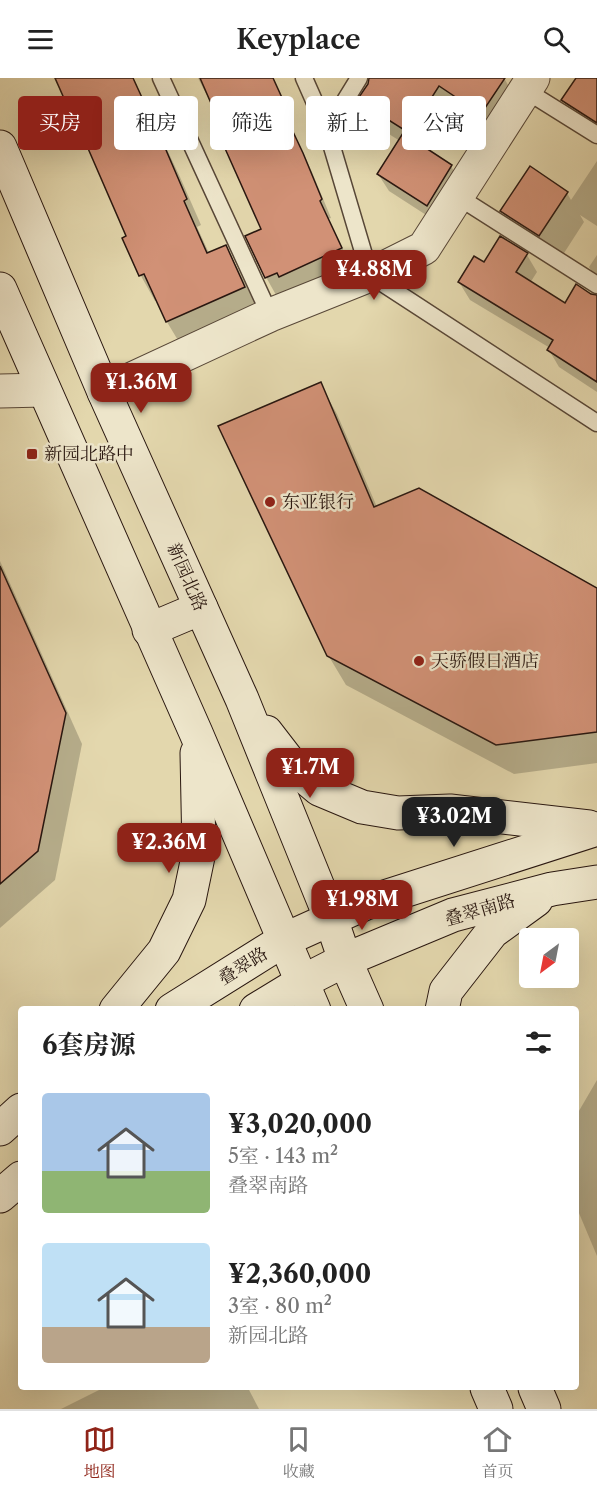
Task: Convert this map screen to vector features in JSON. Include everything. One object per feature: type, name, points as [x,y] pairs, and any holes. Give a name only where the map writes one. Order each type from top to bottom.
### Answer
[{"type":"main road","points":[[104,392],[270,315],[370,275],[424,248],[529,84]]},
{"type":"main road","name":"新园北路","points":[[0,147],[104,392],[242,699],[365,1006]]},
{"type":"main road","points":[[0,289],[196,734],[308,996],[271,1006]]},
{"type":"main road","points":[[0,391],[44,390]]},
{"type":"main road","points":[[150,630],[201,608]]},
{"type":"main road","points":[[242,699],[293,767],[319,789],[362,807],[398,813],[450,811],[597,829]]},
{"type":"main road","points":[[119,1006],[164,951],[189,900],[199,852],[196,734]]},
{"type":"main road","points":[[284,940],[366,903],[597,829]]},
{"type":"main road","name":"叠翠南路","points":[[308,996],[345,960],[453,915],[552,889],[597,882]]},
{"type":"main road","points":[[443,1006],[446,991],[492,932],[552,889]]},
{"type":"main road","name":"叠翠路","points":[[178,1006],[284,940]]},
{"type":"main road","points":[[0,1129],[18,1113]]},
{"type":"main road","points":[[488,1390],[496,1409]]},
{"type":"main road","points":[[536,1390],[544,1409]]},
{"type":"lane","points":[[161,78],[270,315]]},
{"type":"lane","points":[[304,78],[312,96]]},
{"type":"lane","points":[[348,96],[359,78]]},
{"type":"lane","points":[[529,84],[597,135]]},
{"type":"lane","points":[[333,150],[370,275],[597,423]]},
{"type":"lane","points":[[457,196],[597,285]]},
{"type":"building","points":[[55,78],[133,78],[141,96],[114,96],[114,150],[166,150],[187,199],[184,201],[207,253],[226,245],[245,287],[166,322],[144,274],[139,276],[122,238],[126,236],[89,150],[102,150],[102,96],[63,96]]},
{"type":"building","points":[[200,78],[273,78],[281,96],[210,96],[210,101]]},
{"type":"building","points":[[369,78],[505,78],[486,106],[486,96],[454,96],[439,86],[433,96],[402,96],[402,129],[390,121],[390,96],[360,96],[368,84]]},
{"type":"building","points":[[576,78],[597,78],[597,123],[561,100]]},
{"type":"building","points":[[294,134],[322,199],[320,201],[342,248],[279,277],[277,273],[265,278],[245,236],[261,229],[226,150],[294,150]]},
{"type":"building","points":[[402,135],[402,150],[429,150],[452,165],[427,206],[377,174]]},
{"type":"building","points":[[530,166],[568,192],[539,236],[500,211]]},
{"type":"building","points":[[500,236],[528,253],[516,272],[565,303],[576,284],[591,294],[597,295],[597,382],[547,350],[553,340],[458,282],[474,256],[484,262]]},
{"type":"building","points":[[321,382],[374,507],[419,488],[597,588],[597,732],[496,745],[327,656],[218,426]]},
{"type":"building","points":[[0,566],[66,713],[38,851],[0,884]]},
{"type":"place","name":"新园北路中","points":[[32,454]]},
{"type":"place","name":"东亚银行","points":[[270,502]]},
{"type":"place","name":"天骄假日酒店","points":[[419,661]]}]
